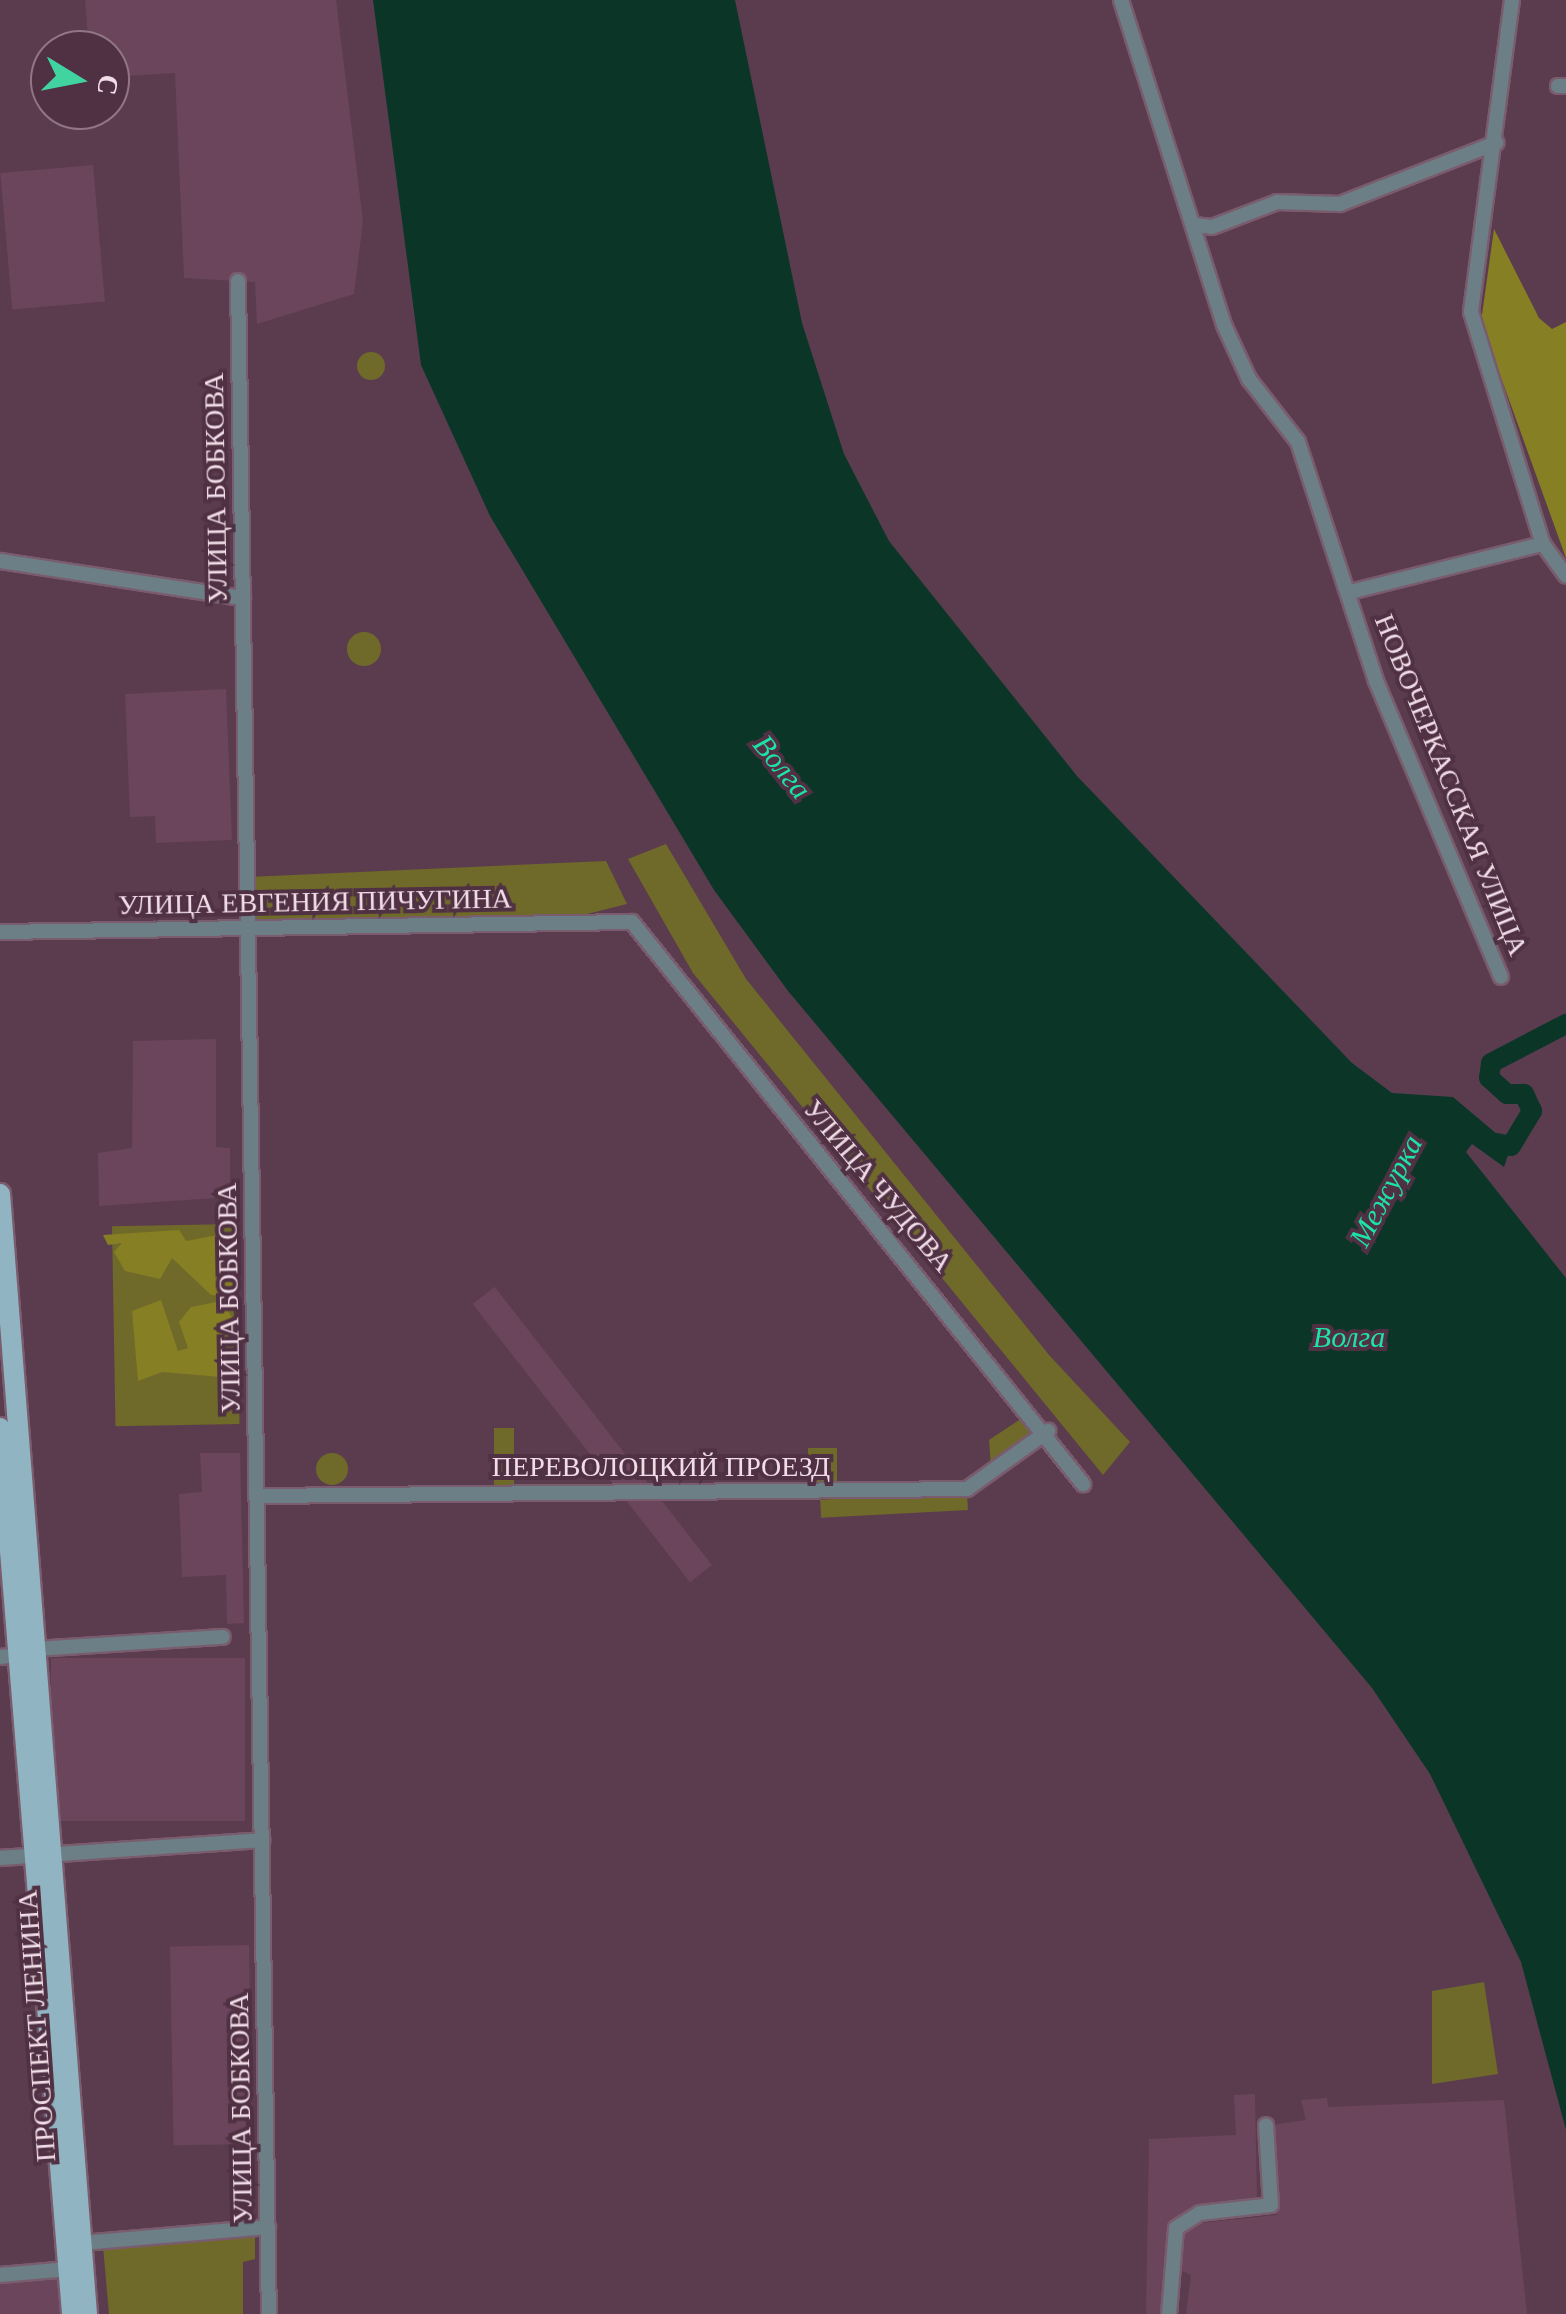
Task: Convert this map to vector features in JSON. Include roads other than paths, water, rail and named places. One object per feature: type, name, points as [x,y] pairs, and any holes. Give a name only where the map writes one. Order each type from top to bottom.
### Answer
[{"type":"main road","name":"ПРОСПЕКТ ЛЕНИНА","points":[[0,1194],[23,1656]]},
{"type":"main road","name":"ПРОСПЕКТ ЛЕНИНА","points":[[0,1428],[44,1855],[74,2237],[72,2314]]},
{"type":"main road","name":"ПРОСПЕКТ ЛЕНИНА","points":[[76,2273],[87,2314]]},
{"type":"street","name":"НОВОЧЕРКАССКАЯ УЛИЦА","points":[[1121,0],[1224,326],[1249,378],[1298,442],[1354,591],[1376,680],[1501,977]]},
{"type":"street","points":[[1512,0],[1471,312],[1542,544],[1566,576]]},
{"type":"street","points":[[1194,225],[1212,228],[1276,202],[1340,204],[1496,142]]},
{"type":"street","name":"УЛИЦА БОБКОВА","points":[[238,281],[269,2314]]},
{"type":"street","points":[[1354,591],[1542,544]]},
{"type":"street","points":[[0,561],[243,598]]},
{"type":"street","name":"УЛИЦА ЕВГЕНИЯ ПИЧУГИНА","points":[[0,932],[632,922]]},
{"type":"street","name":"УЛИЦА ЧУДОВА","points":[[632,922],[1048,1432],[1083,1484]]},
{"type":"street","name":"ПЕРЕВОЛОЦКИЙ ПРОЕЗД","points":[[257,1496],[967,1488],[1048,1432]]},
{"type":"street","points":[[23,1656],[223,1636]]},
{"type":"street","points":[[0,1858],[262,1840]]},
{"type":"street","points":[[1170,2314],[1176,2228],[1200,2213],[1271,2205],[1266,2125]]},
{"type":"street","points":[[74,2237],[268,2227]]},
{"type":"street","points":[[0,2275],[76,2273]]},
{"type":"water","name":"Волга","points":[[373,0],[735,0],[802,323],[844,454],[889,541],[1077,776],[1352,1063],[1392,1093],[1453,1097],[1511,1146],[1504,1167],[1472,1144],[1466,1152],[1566,1278],[1566,2130],[1521,1962],[1430,1774],[1372,1688],[788,991],[714,890],[490,516],[421,365]]},
{"type":"waterway","name":"Межурка","points":[[1486,1141],[1511,1146],[1532,1111],[1524,1094],[1507,1094],[1489,1078],[1491,1063],[1566,1024]]}]
